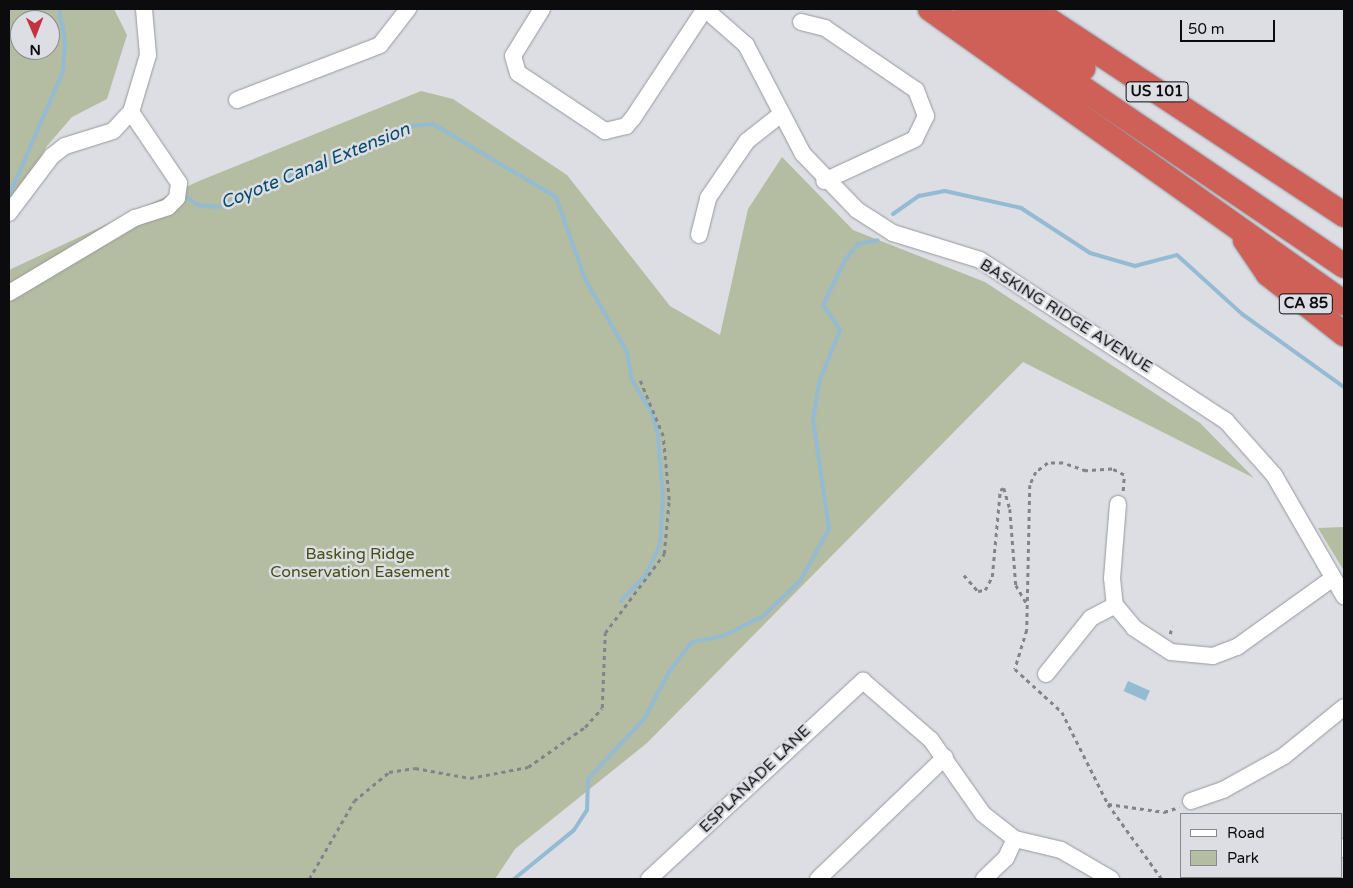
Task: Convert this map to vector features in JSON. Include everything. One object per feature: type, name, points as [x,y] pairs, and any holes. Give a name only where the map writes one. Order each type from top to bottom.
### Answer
[{"type":"highway","points":[[930,9],[1344,303]]},
{"type":"highway","points":[[966,9],[1344,266]]},
{"type":"highway","points":[[999,9],[1344,251]]},
{"type":"highway","name":"US 101","points":[[1032,9],[1344,216]]},
{"type":"highway","name":"CA 85","points":[[1236,228],[1268,274],[1344,334]]},
{"type":"street","points":[[9,212],[52,156],[65,146],[87,142],[113,131],[131,112],[148,55],[144,9]]},
{"type":"street","points":[[237,100],[380,45],[408,9]]},
{"type":"street","points":[[542,9],[513,56],[518,73],[605,131],[617,130],[633,118],[705,9]]},
{"type":"street","name":"BASKING RIDGE AVENUE","points":[[705,9],[746,45],[766,77],[780,114],[824,181],[857,210],[893,233],[980,260],[1226,421],[1274,475],[1344,596]]},
{"type":"street","points":[[801,22],[826,28],[916,90],[924,103],[924,126],[915,139],[824,181]]},
{"type":"street","points":[[9,293],[135,218],[168,207],[177,198],[179,183],[131,112]]},
{"type":"street","points":[[700,235],[703,212],[719,182],[756,130],[780,114]]},
{"type":"street","points":[[1118,504],[1112,578],[1115,605],[1134,628],[1171,652],[1213,656],[1237,648],[1334,578]]},
{"type":"street","points":[[1046,674],[1092,618],[1115,605]]},
{"type":"street","name":"ESPLANADE LANE","points":[[649,879],[863,681],[945,757]]},
{"type":"street","points":[[1191,801],[1223,790],[1284,756],[1344,707]]},
{"type":"street","points":[[818,879],[945,757],[983,814],[1015,839],[1061,850],[1111,879]]},
{"type":"street","points":[[984,879],[1006,858],[1015,839]]},
{"type":"path","points":[[309,879],[354,801],[389,772],[416,768],[470,778],[528,767],[585,727],[602,708],[605,634],[664,554],[669,500],[663,436],[639,378]]},
{"type":"path","points":[[1118,504],[1124,475],[1112,469],[1086,471],[1063,462],[1048,463],[1036,472],[1030,485],[1026,602],[1027,630],[1015,669],[1062,712],[1108,804],[1162,879]]},
{"type":"path","points":[[964,575],[978,592],[985,590],[992,576],[1000,490],[1004,488],[1010,509],[1016,584],[1026,602]]},
{"type":"path","points":[[1169,638],[1172,626]]},
{"type":"path","points":[[1108,804],[1164,812]]},
{"type":"green space","points":[[9,9],[114,9],[127,35],[107,99],[72,117],[47,146],[9,212]]},
{"type":"green space","name":"Basking Ridge Conservation Easement","points":[[421,91],[453,99],[567,175],[670,306],[720,335],[748,209],[782,157],[853,230],[985,282],[1200,423],[1254,478],[1023,362],[647,743],[515,849],[495,879],[9,879],[9,270],[199,181]]},
{"type":"green space","points":[[1344,527],[1344,571],[1318,528]]},
{"type":"water","points":[[1128,681],[1150,691],[1145,701],[1124,691]]},
{"type":"waterway","name":"Coyote Canal Extension","points":[[9,196],[63,71],[65,42],[59,9]]},
{"type":"waterway","name":"Coyote Canal Extension","points":[[183,195],[198,205],[218,207],[409,126],[433,124],[556,197],[585,279],[627,352],[632,380],[652,413],[658,435],[663,497],[660,545],[645,576],[621,601]]},
{"type":"waterway","points":[[893,214],[919,196],[945,191],[1021,208],[1090,253],[1135,266],[1177,255],[1242,314],[1344,387]]},
{"type":"waterway","points":[[514,879],[574,830],[587,810],[588,779],[644,719],[669,672],[692,642],[723,636],[763,616],[800,581],[829,529],[813,419],[820,380],[840,330],[823,305],[845,260],[858,244],[878,240]]}]
